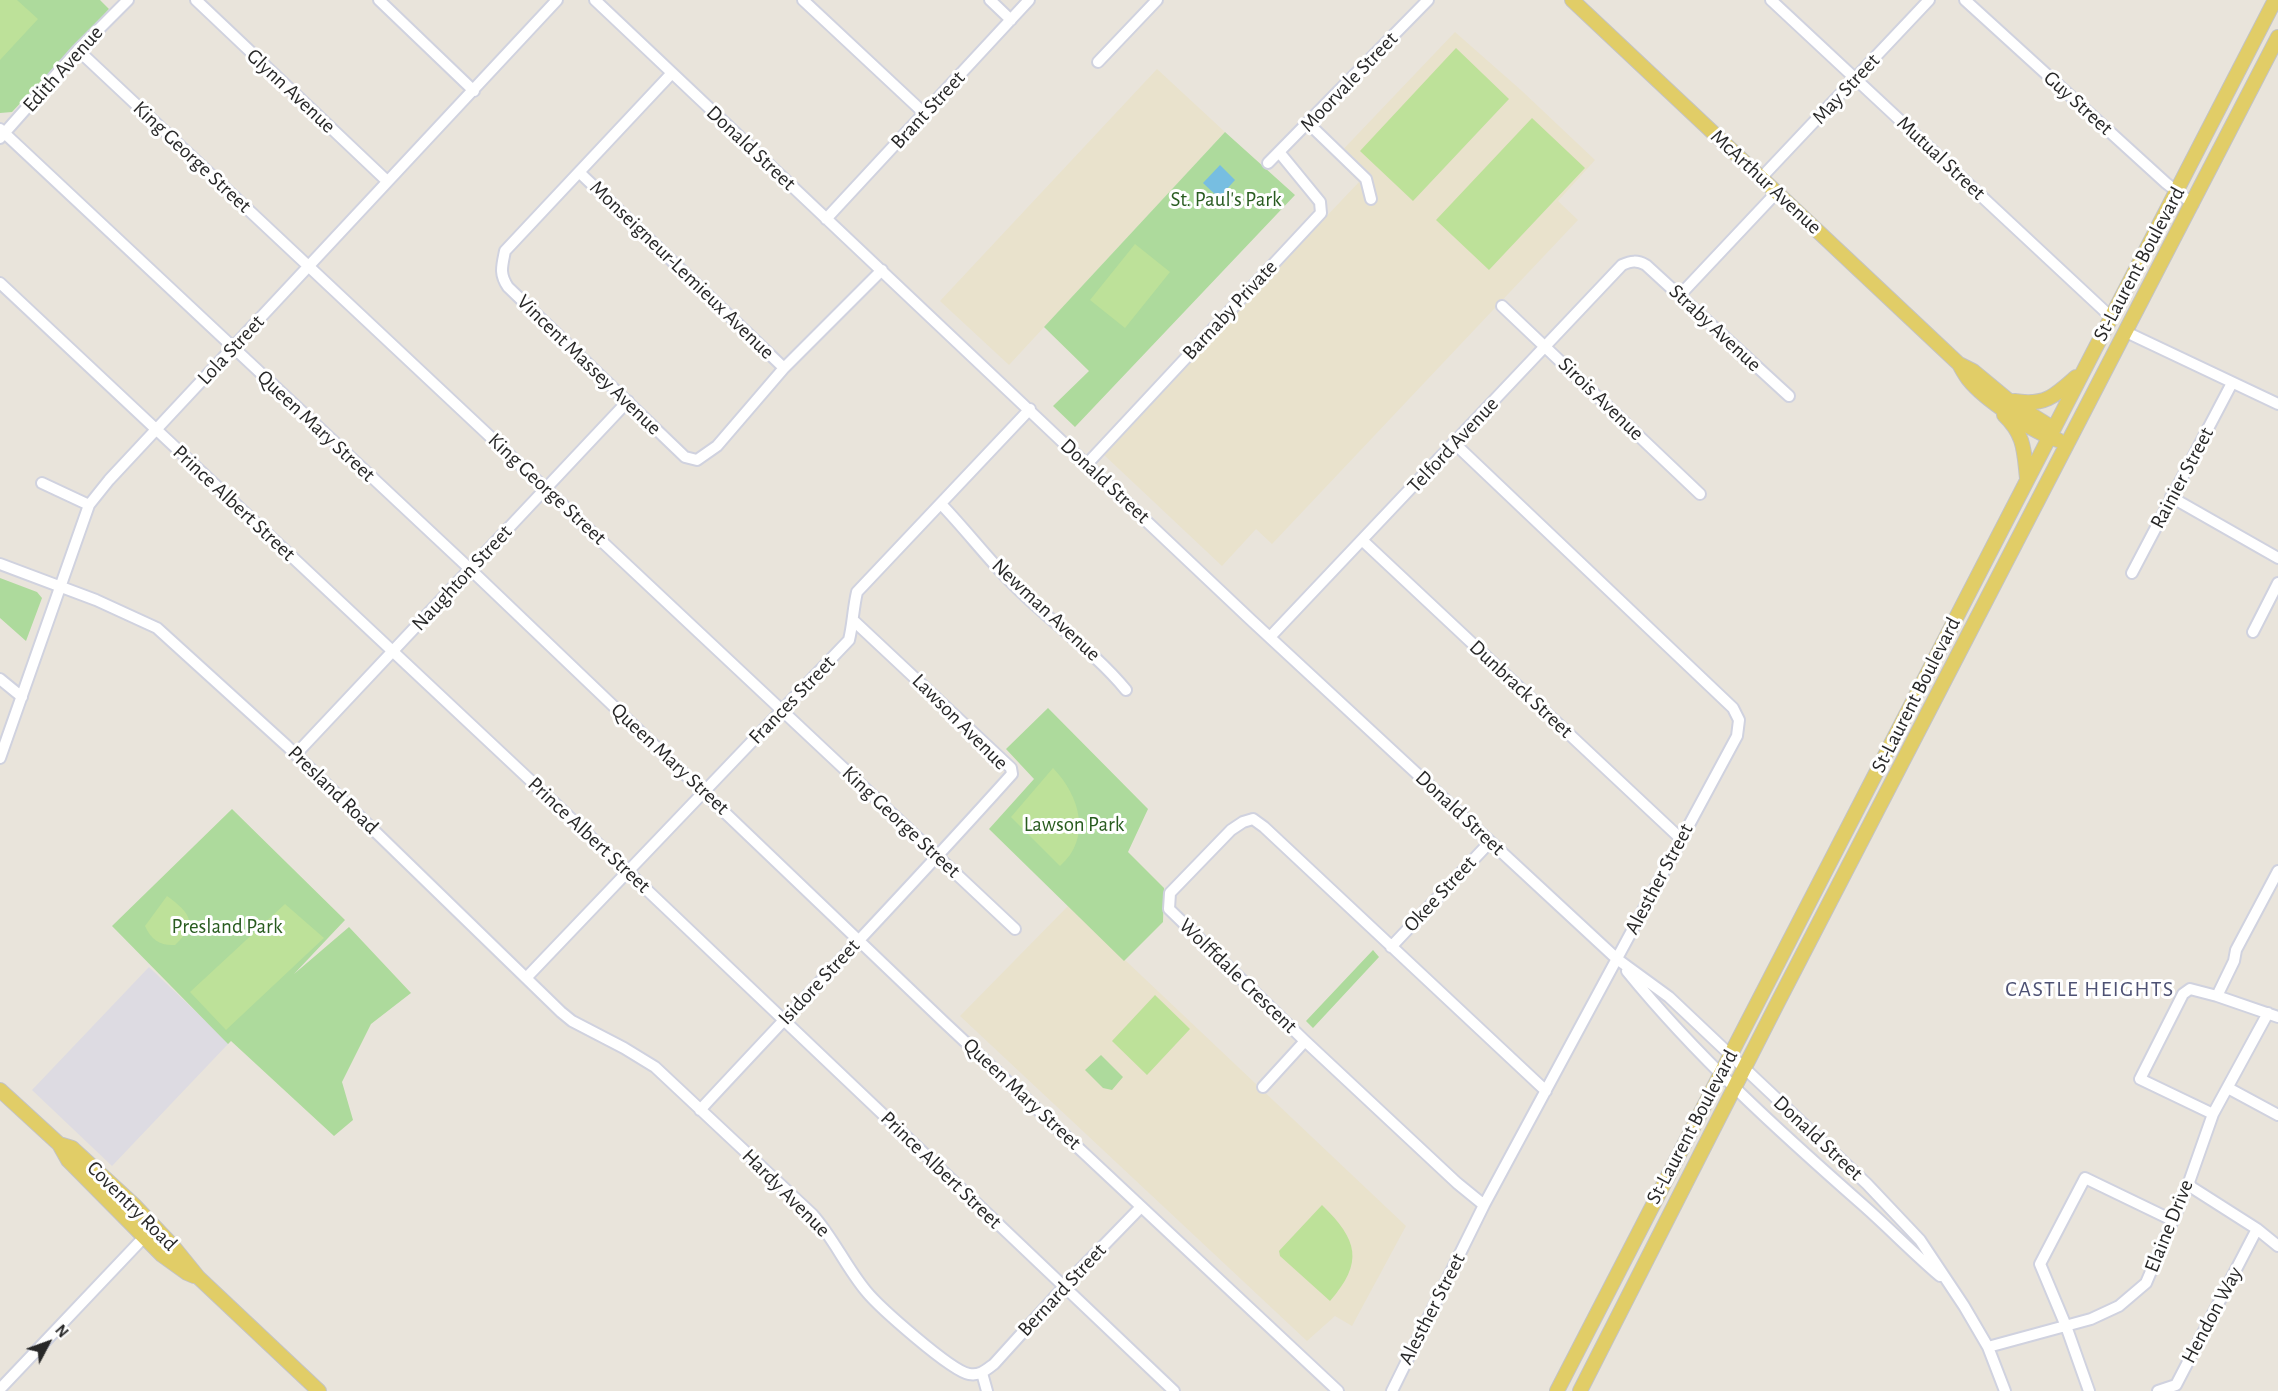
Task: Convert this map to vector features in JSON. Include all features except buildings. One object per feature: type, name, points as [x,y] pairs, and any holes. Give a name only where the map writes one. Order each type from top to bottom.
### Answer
[{"type":"main road","name":"McArthur Avenue","points":[[1572,0],[1959,364],[1973,371],[2051,433]]},
{"type":"main road","name":"St-Laurent Boulevard","points":[[1557,1391],[2275,0]]},
{"type":"main road","name":"St-Laurent Boulevard","points":[[1580,1391],[1735,1086],[2278,37]]},
{"type":"main road","name":"McArthur Avenue","points":[[1959,364],[1968,380],[1989,398],[2069,443]]},
{"type":"main road","points":[[2008,400],[2043,402],[2063,389],[2082,372]]},
{"type":"main road","points":[[1989,398],[2012,423],[2020,436],[2026,451],[2027,478]]},
{"type":"main road","name":"Coventry Road","points":[[0,1090],[58,1144],[68,1160],[149,1231],[162,1255],[187,1273],[198,1277],[319,1391]]},
{"type":"street","name":"Edith Avenue","points":[[2,134],[78,50],[128,0]]},
{"type":"street","name":"Glynn Avenue","points":[[196,0],[387,181]]},
{"type":"street","points":[[379,0],[474,91]]},
{"type":"street","name":"Lola Street","points":[[0,758],[89,505],[109,480],[557,0]]},
{"type":"street","name":"Donald Street","points":[[596,0],[1270,637],[1617,959],[1669,997],[1881,1198],[1920,1240],[1949,1284],[1988,1347],[2005,1391]]},
{"type":"street","points":[[803,0],[925,114]]},
{"type":"street","points":[[990,0],[1011,20]]},
{"type":"street","name":"Brant Street","points":[[826,219],[1029,0]]},
{"type":"street","points":[[1098,63],[1157,0]]},
{"type":"street","name":"Moorvale Street","points":[[1268,163],[1309,124],[1428,0]]},
{"type":"street","name":"Mutual Street","points":[[1771,0],[2111,317]]},
{"type":"street","name":"May Street","points":[[1761,178],[1929,0]]},
{"type":"street","name":"Guy Street","points":[[1965,0],[2193,204]]},
{"type":"street","name":"King George Street","points":[[78,50],[1015,929]]},
{"type":"street","points":[[580,173],[672,73]]},
{"type":"street","points":[[1309,124],[1366,179],[1371,199]]},
{"type":"street","name":"Queen Mary Street","points":[[2,134],[470,569],[1141,1207],[1338,1391]]},
{"type":"street","name":"Barnaby Private","points":[[1088,464],[1321,213],[1320,202],[1279,152]]},
{"type":"street","name":"Vincent Massey Avenue","points":[[580,173],[505,251],[501,269],[502,278],[508,287],[685,457],[697,460],[717,446],[784,368]]},
{"type":"street","name":"Monseigneur-Lemieux Avenue","points":[[580,173],[784,368]]},
{"type":"street","points":[[1680,295],[1777,192]]},
{"type":"street","name":"Telford Avenue","points":[[1270,637],[1622,265],[1631,261],[1639,261]]},
{"type":"street","name":"Straby Avenue","points":[[1639,261],[1680,295],[1789,396]]},
{"type":"street","points":[[784,368],[882,270]]},
{"type":"street","name":"Prince Albert Street","points":[[0,283],[627,871],[1174,1391]]},
{"type":"street","name":"Sirois Avenue","points":[[1502,306],[1700,494]]},
{"type":"street","points":[[2126,332],[2278,404]]},
{"type":"street","name":"Rainier Street","points":[[2132,573],[2232,383]]},
{"type":"street","name":"Naughton Street","points":[[296,754],[628,401]]},
{"type":"street","name":"Frances Street","points":[[527,977],[849,640],[854,621],[853,608],[857,592],[1030,410]]},
{"type":"street","name":"Alesther Street","points":[[1392,1391],[1484,1205],[1737,736],[1739,720],[1733,708],[1454,443]]},
{"type":"street","points":[[42,483],[89,505]]},
{"type":"street","points":[[2171,497],[2278,558]]},
{"type":"street","name":"Newman Avenue","points":[[941,504],[965,528],[1012,584],[1107,667],[1126,690]]},
{"type":"street","name":"Dunbrack Street","points":[[1362,540],[1680,838]]},
{"type":"street","name":"Presland Road","points":[[0,564],[96,600],[157,628],[296,754],[561,1012],[639,1057]]},
{"type":"street","points":[[2253,632],[2278,583]]},
{"type":"street","name":"Lawson Avenue","points":[[854,621],[1011,768],[1012,774],[939,857]]},
{"type":"street","points":[[0,679],[22,697]]},
{"type":"street","name":"Wolffdale Crescent","points":[[1484,1205],[1457,1183],[1305,1041],[1169,909],[1170,893],[1231,830],[1253,819],[1546,1091]]},
{"type":"street","name":"Okee Street","points":[[1391,947],[1490,842]]},
{"type":"street","name":"Isidore Street","points":[[700,1110],[859,939],[939,857]]},
{"type":"street","points":[[2217,996],[2234,961],[2236,950],[2273,893],[2278,871]]},
{"type":"street","name":"Donald Street","points":[[1617,959],[1657,1008],[1796,1147],[1949,1284]]},
{"type":"street","points":[[2213,1114],[2140,1079],[2183,994],[2190,989],[2273,1015]]},
{"type":"street","name":"Elaine Drive","points":[[1988,1347],[2091,1319],[2119,1306],[2146,1283],[2188,1185],[2213,1114],[2273,1015]]},
{"type":"street","points":[[1263,1087],[1305,1041]]},
{"type":"street","name":"Hardy Avenue","points":[[639,1057],[674,1083],[813,1215],[877,1303],[956,1368],[970,1374],[982,1373]]},
{"type":"street","points":[[2228,1088],[2278,1115]]},
{"type":"street","points":[[2089,1391],[2066,1326],[2040,1264],[2085,1178],[2172,1220]]},
{"type":"street","points":[[2188,1185],[2257,1229],[2278,1246]]},
{"type":"street","name":"Bernard Street","points":[[982,1373],[1001,1357],[1141,1207]]},
{"type":"street","name":"Hendon Way","points":[[2158,1391],[2176,1385],[2257,1229]]},
{"type":"street","points":[[0,1389],[149,1231]]},
{"type":"street","points":[[982,1373],[987,1391]]},
{"type":"shaded area","points":[[1455,32],[1595,160],[1558,201],[1578,220],[1272,544],[1256,529],[1222,566],[1102,453],[1359,182],[1335,158]]},
{"type":"shaded area","points":[[1157,69],[1225,132],[1009,365],[940,301]]},
{"type":"shaded area","points":[[1068,906],[1406,1226],[1352,1326],[1335,1316],[1307,1341],[960,1016]]},
{"type":"shaded area","points":[[149,967],[229,1043],[112,1166],[32,1090]]},
{"type":"green space","points":[[0,0],[100,0],[109,9],[12,112],[0,113]]},
{"type":"green space","points":[[0,0],[17,0],[38,19],[0,60]]},
{"type":"green space","points":[[1456,48],[1509,99],[1413,201],[1360,151]]},
{"type":"green space","points":[[1532,118],[1585,168],[1489,270],[1436,220]]},
{"type":"green space","name":"St. Paul's Park","points":[[1225,132],[1295,195],[1075,427],[1053,406],[1089,371],[1044,327]]},
{"type":"green space","points":[[1135,244],[1170,272],[1125,328],[1090,300]]},
{"type":"green space","points":[[0,578],[37,592],[42,598],[26,641],[0,618]]},
{"type":"green space","name":"Lawson Park","points":[[1048,708],[1148,809],[1128,852],[1164,888],[1163,922],[1124,961],[989,829],[1034,779],[1006,749]]},
{"type":"green space","points":[[1053,768],[1070,791],[1079,817],[1076,843],[1070,855],[1060,866],[1011,817]]},
{"type":"green space","name":"Presland Park","points":[[232,809],[345,920],[294,974],[349,927],[411,993],[371,1024],[342,1082],[353,1120],[334,1136],[231,1041],[228,1044],[112,926]]},
{"type":"green space","points":[[167,896],[186,913],[189,919],[187,930],[175,945],[157,941],[145,926]]},
{"type":"green space","points":[[285,904],[324,938],[226,1030],[190,992]]},
{"type":"green space","points":[[1373,950],[1379,957],[1313,1028],[1306,1021]]},
{"type":"green space","points":[[1155,995],[1190,1029],[1147,1075],[1112,1041]]},
{"type":"green space","points":[[1101,1055],[1123,1077],[1112,1090],[1103,1088],[1085,1070]]},
{"type":"green space","points":[[1322,1205],[1343,1229],[1352,1252],[1352,1263],[1348,1274],[1330,1301],[1280,1256],[1279,1251]]},
{"type":"water","points":[[1220,165],[1235,180],[1219,198],[1203,183]]},
{"type":"district","name":"CASTLE HEIGHTS","points":[[2090,989]]}]
